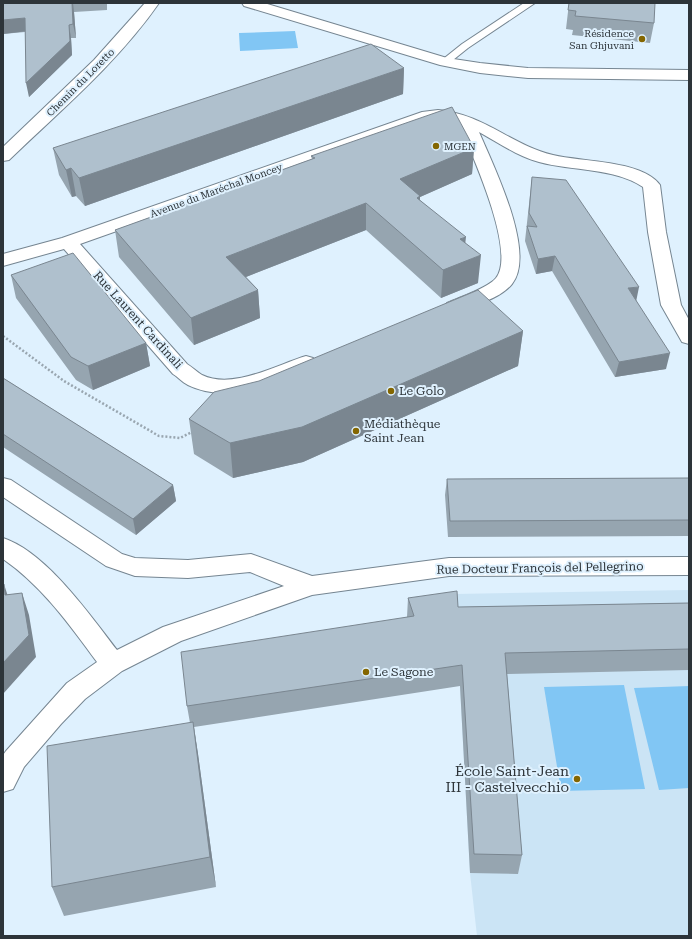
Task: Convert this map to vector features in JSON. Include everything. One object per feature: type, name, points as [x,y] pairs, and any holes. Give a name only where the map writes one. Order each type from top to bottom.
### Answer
[{"type":"street","name":"Chemin du Loretto","points":[[3,156],[90,74],[125,36],[152,3]]},
{"type":"street","points":[[249,3],[445,62],[480,68],[528,73],[689,75]]},
{"type":"street","name":"Avenue du Maréchal Moncey","points":[[3,260],[68,242],[428,115],[439,114],[466,121]]},
{"type":"street","points":[[439,314],[499,284],[505,280],[511,270],[512,253],[494,187],[466,121]]},
{"type":"street","points":[[466,121],[491,132],[527,153],[561,162],[627,172],[644,179],[651,185],[656,227],[671,305],[689,337]]},
{"type":"street","name":"Rue Laurent Cardinali","points":[[68,242],[180,369],[194,379],[210,385],[227,386],[250,383],[324,357]]},
{"type":"street","points":[[3,486],[114,560],[135,567],[188,569],[251,563],[311,586]]},
{"type":"street","points":[[3,547],[32,567],[72,610],[113,664]]},
{"type":"street","name":"Rue Docteur François del Pellegrino","points":[[3,780],[15,759],[52,716],[76,691],[113,664],[172,634],[311,586],[449,567],[689,566]]},
{"type":"lane","points":[[445,62],[453,54],[510,19],[530,3]]},
{"type":"path","points":[[3,336],[64,381],[159,436],[180,438],[194,431]]},
{"type":"shaded area","points":[[295,31],[298,48],[240,51],[239,33]]},
{"type":"shaded area","name":"École Saint-Jean III - Castelvecchio","points":[[689,590],[689,936],[477,936],[470,873],[455,594]]},
{"type":"shaded area","points":[[624,685],[645,789],[561,791],[544,687]]},
{"type":"shaded area","points":[[689,686],[689,788],[659,790],[634,688]]},
{"type":"building","points":[[3,3],[72,3],[73,24],[69,25],[70,41],[26,83],[25,18],[3,20]]},
{"type":"building","points":[[569,3],[655,3],[654,23],[575,16],[576,11],[568,10]]},
{"type":"building","points":[[371,44],[404,68],[79,178],[71,168],[66,170],[53,148]]},
{"type":"building","points":[[452,107],[474,148],[400,179],[420,196],[417,198],[466,237],[460,239],[481,255],[443,270],[366,203],[226,257],[258,290],[191,318],[115,230],[315,158],[311,156]]},
{"type":"building","points":[[532,177],[566,180],[639,287],[628,288],[670,353],[619,362],[555,256],[538,259],[527,226],[537,227],[529,213]]},
{"type":"building","points":[[73,253],[146,343],[88,366],[71,357],[11,275]]},
{"type":"building","points":[[478,290],[523,331],[302,427],[230,443],[189,419],[214,392],[259,381]]},
{"type":"building","points":[[3,378],[173,485],[133,519],[3,434]]},
{"type":"building","points":[[689,478],[689,520],[450,521],[447,479]]},
{"type":"building","points":[[3,584],[5,595],[22,593],[29,635],[3,663]]},
{"type":"building","points":[[457,591],[458,607],[689,603],[689,649],[505,653],[522,855],[474,854],[462,665],[187,706],[181,652],[414,616],[408,598]]},
{"type":"building","points":[[193,722],[210,857],[52,887],[47,746]]},
{"type":"place","name":"Résidence San Ghjuvani","points":[[642,39]]},
{"type":"place","name":"MGEN","points":[[436,146]]},
{"type":"place","name":"Le Golo","points":[[391,391]]},
{"type":"place","name":"Médiathèque Saint Jean","points":[[356,431]]},
{"type":"place","name":"Le Sagone","points":[[366,672]]},
{"type":"place","name":"École Saint-Jean III - Castelvecchio","points":[[577,779]]}]
